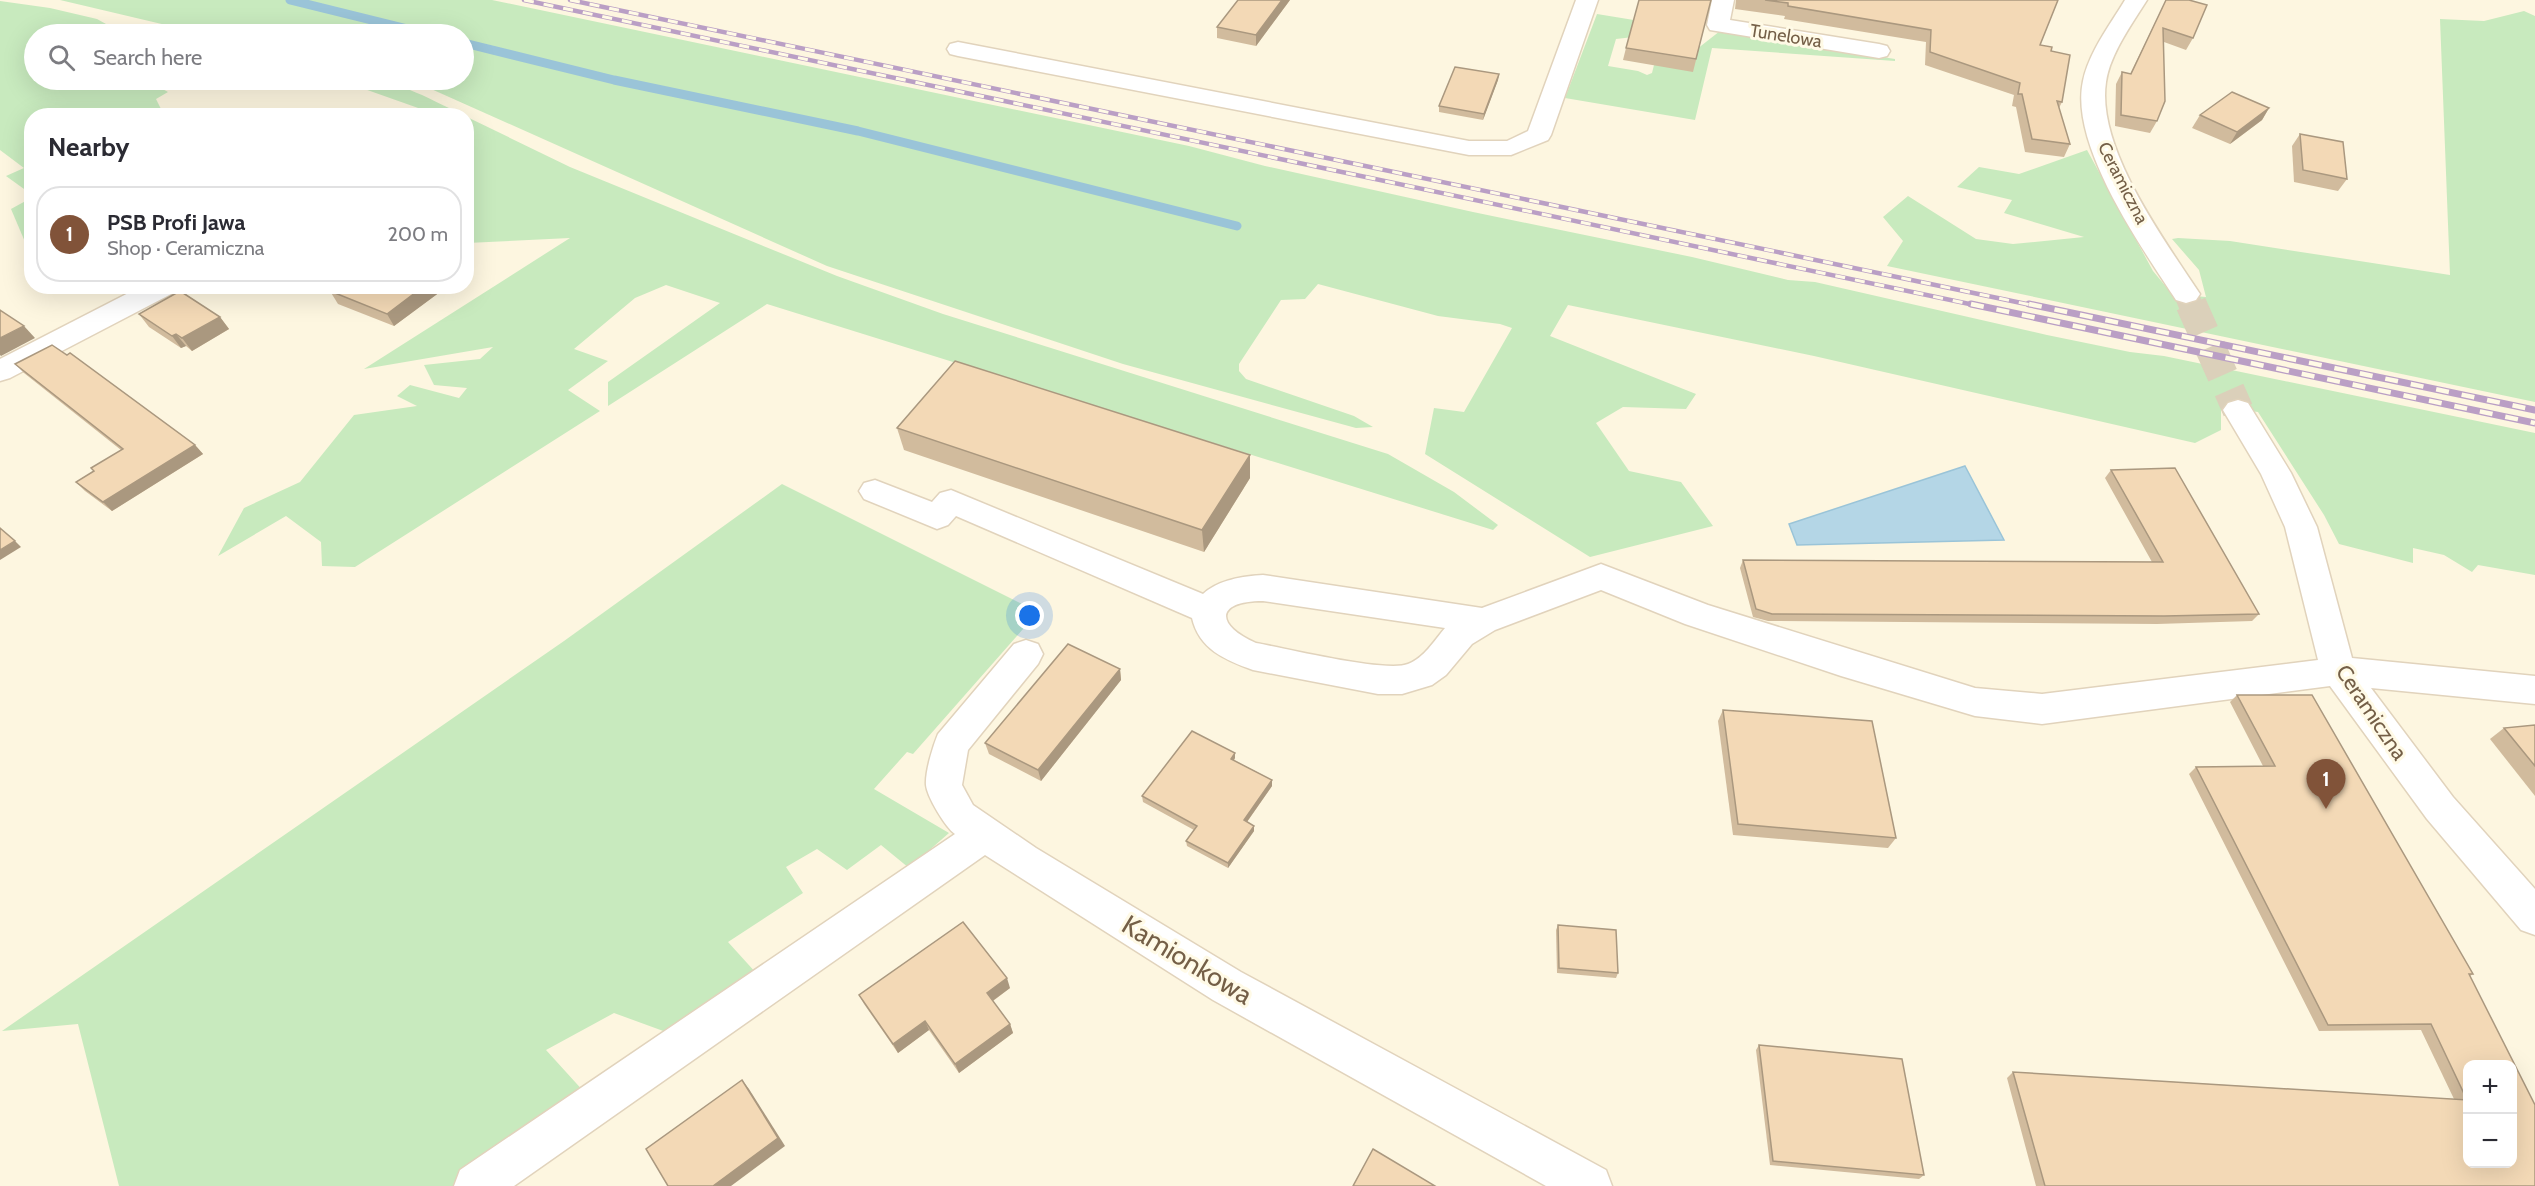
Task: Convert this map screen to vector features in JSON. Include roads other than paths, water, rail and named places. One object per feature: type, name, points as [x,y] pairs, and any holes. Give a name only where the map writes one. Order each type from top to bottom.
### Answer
[{"type":"street","points":[[958,49],[1469,148],[1511,148],[1539,135],[1587,0]]},
{"type":"street","name":"Tunelowa","points":[[1723,0],[1718,25],[1879,51]]},
{"type":"street","name":"Ceramiczna","points":[[2136,0],[2120,26],[2094,82],[2094,113],[2103,148],[2133,208],[2186,294]]},
{"type":"street","points":[[0,372],[150,294]]},
{"type":"street","name":"Ceramiczna","points":[[2238,410],[2277,473],[2301,527],[2338,671],[2440,808],[2535,917]]},
{"type":"street","points":[[875,490],[937,517],[951,501],[1210,611]]},
{"type":"street","points":[[1483,621],[1247,587],[1231,591],[1218,600],[1210,611],[1210,624],[1220,638],[1243,652],[1378,680],[1402,680],[1420,675],[1434,665],[1460,634],[1483,621],[1601,578],[1841,663],[1975,702],[2042,709],[2338,671],[2535,690]]},
{"type":"street","name":"Kamionkowa","points":[[1026,654],[951,745],[944,786],[960,817],[1227,986],[1590,1186]]},
{"type":"street","points":[[476,1186],[985,834]]},
{"type":"water","points":[[1965,466],[2004,540],[1797,545],[1789,524]]},
{"type":"waterway","points":[[290,0],[387,24]]},
{"type":"waterway","points":[[474,45],[614,80],[858,131],[1237,226]]},
{"type":"tunnel","points":[[2186,294],[2191,306]]},
{"type":"tunnel","points":[[2191,304],[2238,410]]},
{"type":"railway","points":[[524,0],[1979,306]]},
{"type":"railway","points":[[570,0],[2036,306]]},
{"type":"railway","points":[[1971,304],[2535,423]]},
{"type":"railway","points":[[2029,304],[2535,410]]},
{"type":"place","name":"PSB Profi Jawa","points":[[2326,809]]}]
